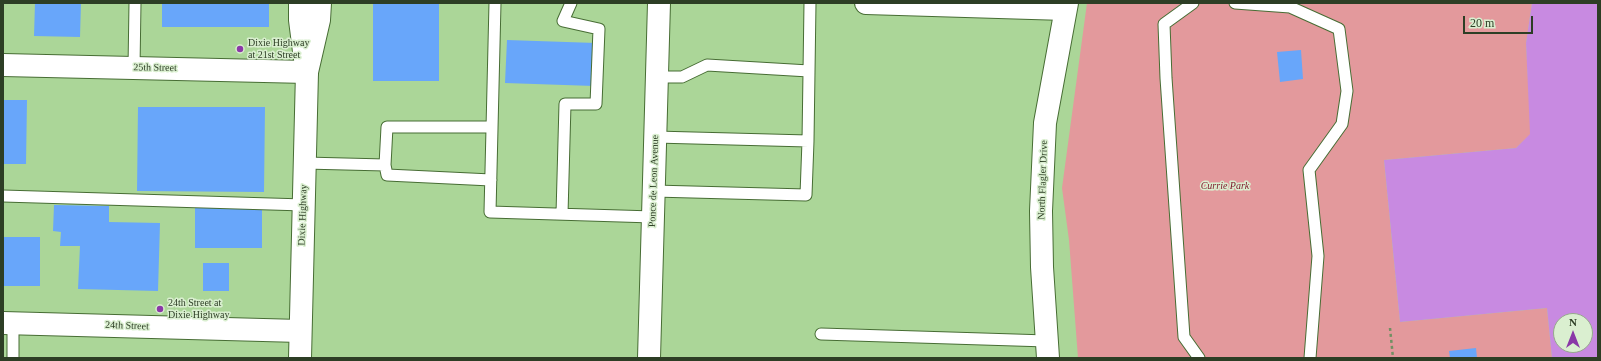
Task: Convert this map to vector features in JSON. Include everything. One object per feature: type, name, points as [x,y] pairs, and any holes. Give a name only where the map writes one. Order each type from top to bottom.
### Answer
[{"type":"street","name":"Dixie Highway","points":[[300,3],[300,20],[307,72],[300,358]]},
{"type":"street","name":"Dixie Highway","points":[[307,72],[319,20],[320,3]]},
{"type":"street","name":"Ponce de Leon Avenue","points":[[649,358],[659,3]]},
{"type":"street","points":[[866,3],[1066,6]]},
{"type":"street","name":"North Flagler Drive","points":[[1047,350],[1042,267],[1041,211],[1045,123],[1066,6]]},
{"type":"street","name":"25th Street","points":[[3,65],[307,72]]},
{"type":"street","name":"24th Street","points":[[8,323],[300,331]]},
{"type":"lane","points":[[134,68],[135,3]]},
{"type":"lane","points":[[495,3],[490,212],[653,217]]},
{"type":"lane","points":[[562,214],[565,104],[596,104],[599,29],[563,21],[571,3]]},
{"type":"lane","points":[[654,192],[806,195],[810,3]]},
{"type":"lane","points":[[1193,3],[1164,24],[1166,78],[1184,337],[1199,358]]},
{"type":"lane","points":[[1235,3],[1290,7],[1339,29],[1347,91],[1342,124],[1309,170],[1318,256],[1310,358]]},
{"type":"lane","points":[[657,77],[682,77],[707,65],[809,71]]},
{"type":"lane","points":[[491,180],[386,175],[386,165],[387,127],[492,127]]},
{"type":"lane","points":[[655,137],[808,140]]},
{"type":"lane","points":[[305,163],[386,165]]},
{"type":"lane","points":[[3,196],[304,205]]},
{"type":"lane","points":[[8,323],[12,358]]},
{"type":"lane","points":[[821,334],[1047,350]]},
{"type":"path","points":[[1390,328],[1393,358]]},
{"type":"green space","name":"Currie Park","points":[[1087,3],[1532,3],[1526,43],[1531,134],[1516,148],[1384,160],[1400,322],[1547,308],[1552,358],[1078,358],[1069,240],[1062,188]]},
{"type":"shaded area","points":[[1532,3],[1598,3],[1598,358],[1552,358],[1547,308],[1400,322],[1384,160],[1516,148],[1530,134],[1526,43]]},
{"type":"building","points":[[35,3],[81,3],[80,37],[34,36]]},
{"type":"building","points":[[162,3],[269,3],[269,27],[162,27]]},
{"type":"building","points":[[373,3],[439,3],[439,81],[373,81]]},
{"type":"building","points":[[507,40],[596,43],[594,86],[505,83]]},
{"type":"building","points":[[1301,50],[1303,79],[1280,82],[1277,52]]},
{"type":"building","points":[[3,100],[27,100],[26,164],[3,164]]},
{"type":"building","points":[[138,107],[265,107],[264,192],[137,191]]},
{"type":"building","points":[[54,205],[109,206],[109,222],[160,223],[158,291],[78,289],[80,246],[60,246],[61,232],[53,231]]},
{"type":"building","points":[[195,208],[262,208],[262,248],[195,248]]},
{"type":"building","points":[[3,237],[40,237],[40,286],[3,286]]},
{"type":"building","points":[[203,263],[229,263],[229,291],[203,291]]},
{"type":"building","points":[[1476,348],[1477,358],[1450,358],[1449,351]]},
{"type":"place","name":"Dixie Highway at 21st Street","points":[[240,49]]},
{"type":"place","name":"24th Street at Dixie Highway","points":[[160,309]]}]
